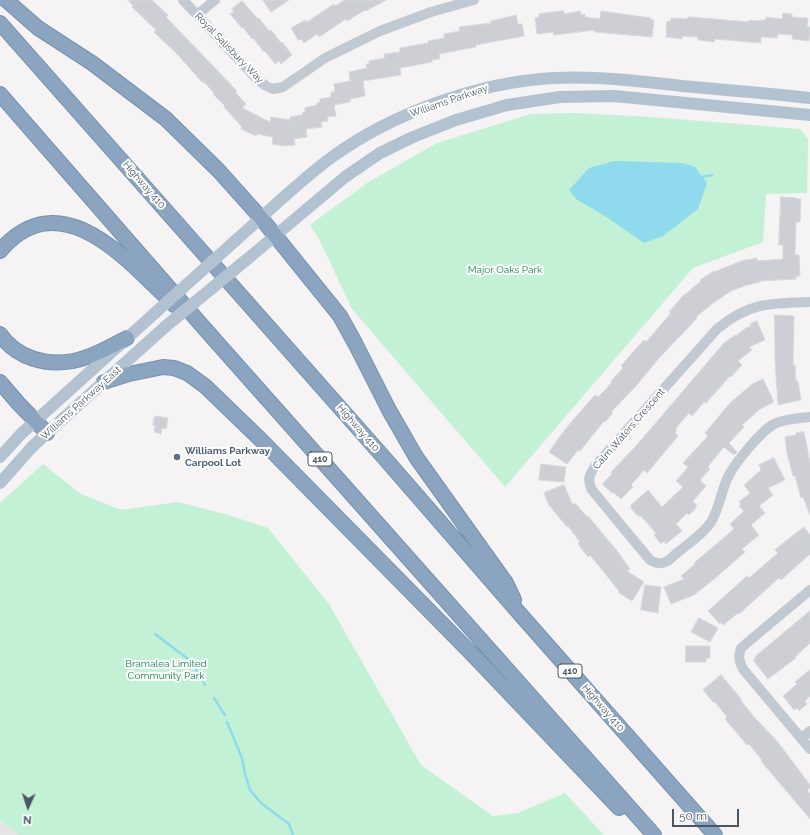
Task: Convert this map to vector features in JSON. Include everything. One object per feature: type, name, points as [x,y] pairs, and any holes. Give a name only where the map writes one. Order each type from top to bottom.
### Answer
[{"type":"highway","points":[[6,0],[38,28],[108,74],[166,118],[219,171],[275,234],[340,316],[355,342],[389,410],[416,457],[506,583],[520,614]]},
{"type":"highway","name":"Highway 410","points":[[0,23],[382,455],[715,835]]},
{"type":"highway","name":"410","points":[[0,94],[205,329],[654,835]]},
{"type":"highway","points":[[0,251],[15,237],[26,229],[34,226],[50,223],[71,225],[86,230],[98,237],[122,257],[189,319],[205,329]]},
{"type":"highway","points":[[0,334],[13,349],[21,354],[42,361],[55,362],[74,361],[90,356],[127,338]]},
{"type":"highway","points":[[104,382],[129,374],[163,367],[174,368],[187,373],[205,386],[261,440],[431,614],[472,653],[618,807],[642,822]]},
{"type":"highway","points":[[0,382],[47,433]]},
{"type":"main road","name":"Williams Parkway","points":[[156,312],[299,183],[332,156],[372,132],[403,116],[453,98],[498,85],[553,78],[602,78],[810,98]]},
{"type":"main road","name":"Williams Parkway","points":[[166,326],[345,177],[380,153],[413,137],[456,120],[507,105],[560,97],[614,96],[810,115]]},
{"type":"main road","name":"Williams Parkway East","points":[[0,457],[35,421],[156,312]]},
{"type":"main road","name":"Williams Parkway East","points":[[0,483],[32,447],[166,326]]},
{"type":"street","name":"Royal Salisbury Way","points":[[183,0],[258,80],[273,89],[283,87],[325,58],[380,31],[431,12],[474,0]]},
{"type":"street","points":[[197,15],[215,0]]},
{"type":"street","name":"Calm Waters Crescent","points":[[810,302],[782,302],[752,307],[728,320],[717,329],[595,466],[588,482],[592,490],[650,560],[659,564],[664,563],[710,524],[716,513],[732,469],[761,435],[779,422],[810,417]]},
{"type":"street","points":[[810,590],[741,648],[738,656],[739,662],[743,669],[810,749]]},
{"type":"street","points":[[801,739],[810,731]]},
{"type":"shaded area","points":[[0,820],[18,835],[0,835]]},
{"type":"green space","name":"Major Oaks Park","points":[[576,113],[651,117],[800,129],[808,139],[807,193],[766,194],[763,242],[693,268],[505,487],[352,309],[320,241],[310,225],[367,183],[437,143],[531,114]]},
{"type":"green space","name":"Bramalea Limited Community Park","points":[[43,464],[81,494],[121,510],[178,502],[228,515],[268,528],[329,604],[421,765],[493,816],[518,813],[565,793],[604,835],[18,835],[0,820],[0,503]]},
{"type":"water","points":[[614,161],[683,163],[695,167],[707,183],[698,209],[663,236],[644,243],[605,216],[576,199],[569,190],[589,168]]},
{"type":"building","points":[[128,0],[152,0],[168,15],[166,17],[237,91],[235,92],[246,104],[242,108],[270,122],[271,117],[290,120],[290,117],[303,115],[302,113],[305,112],[305,108],[317,105],[317,103],[320,102],[320,99],[331,97],[331,92],[335,92],[334,84],[350,81],[349,72],[367,68],[366,64],[369,64],[369,61],[385,58],[384,54],[400,52],[400,48],[428,43],[428,41],[444,38],[444,34],[460,31],[459,27],[491,23],[491,21],[516,15],[518,24],[522,24],[524,36],[439,54],[440,59],[432,60],[432,62],[400,68],[401,75],[363,81],[365,96],[350,99],[350,102],[334,105],[336,116],[327,117],[328,121],[321,122],[322,127],[306,129],[307,137],[294,139],[295,145],[285,146],[272,144],[273,137],[257,134],[256,136],[241,129],[242,127],[213,94],[214,93],[154,32],[156,30],[132,7],[133,6]]},
{"type":"building","points":[[263,0],[289,0],[271,12]]},
{"type":"building","points":[[345,0],[386,0],[347,21],[346,19],[319,37],[317,34],[304,43],[301,39],[298,40],[291,28],[305,20],[307,22],[334,4],[335,6]]},
{"type":"building","points":[[242,1],[258,19],[259,18],[269,31],[271,30],[292,55],[281,64],[279,61],[275,64],[265,51],[264,52],[230,14],[234,12],[232,9]]},
{"type":"building","points":[[564,11],[564,14],[580,11],[581,15],[585,14],[585,17],[600,19],[601,11],[651,18],[650,20],[654,20],[652,37],[595,32],[595,30],[554,35],[553,32],[537,34],[535,18],[539,17],[539,14]]},
{"type":"building","points":[[783,13],[792,14],[792,17],[808,18],[807,27],[810,27],[809,41],[792,39],[793,35],[778,34],[777,38],[761,37],[761,43],[715,39],[714,42],[698,40],[698,37],[682,36],[682,39],[666,37],[667,21],[670,22],[671,18],[687,19],[688,17],[749,22],[749,20],[766,20],[766,17],[782,19]]},
{"type":"building","points":[[781,197],[801,199],[800,222],[796,222],[795,255],[799,255],[800,276],[796,276],[796,279],[760,281],[747,285],[731,291],[713,303],[696,317],[697,318],[659,358],[636,386],[611,412],[613,413],[605,422],[604,421],[580,451],[578,450],[567,464],[549,452],[573,420],[595,395],[598,397],[607,388],[612,382],[611,381],[623,368],[621,366],[633,352],[644,340],[646,342],[671,313],[669,312],[682,297],[701,281],[700,280],[714,271],[741,261],[757,258],[757,261],[783,259],[783,245],[779,245]]},
{"type":"building","points":[[775,315],[794,316],[793,365],[795,365],[796,382],[798,381],[801,400],[778,405],[775,360]]},
{"type":"building","points":[[757,321],[765,340],[749,347],[752,350],[738,361],[742,365],[706,403],[704,402],[692,416],[689,413],[675,429],[677,430],[675,433],[678,436],[647,473],[644,470],[631,485],[633,487],[621,499],[613,492],[612,493],[602,484],[612,474],[611,472],[636,446],[724,343],[751,326],[750,324]]},
{"type":"building","points":[[763,379],[774,402],[760,409],[742,425],[744,427],[729,443],[737,452],[734,455],[724,447],[709,465],[708,467],[710,469],[700,480],[706,486],[693,501],[697,506],[695,507],[696,508],[689,515],[687,513],[676,524],[682,531],[666,544],[664,541],[661,544],[654,535],[656,533],[641,516],[640,517],[637,515],[631,508],[631,505],[648,490],[662,507],[683,487],[676,481],[688,467],[683,463],[708,436],[705,433],[730,403],[751,385]]},
{"type":"building","points":[[155,416],[168,418],[166,429],[162,428],[161,434],[154,432],[155,426],[153,425]]},
{"type":"building","points":[[804,432],[810,463],[810,515],[803,497],[801,498],[795,476],[793,476],[787,453],[785,437]]},
{"type":"building","points":[[774,458],[785,480],[768,488],[773,495],[759,506],[765,513],[751,525],[759,535],[742,549],[745,552],[694,595],[671,604],[664,587],[684,579],[681,576],[695,564],[694,563],[734,529],[730,524],[744,511],[739,506],[741,504],[739,502],[750,493],[744,485],[761,470],[759,465]]},
{"type":"building","points":[[541,464],[566,467],[564,482],[539,480]]},
{"type":"building","points":[[564,485],[573,505],[575,503],[587,517],[588,516],[618,552],[630,569],[627,571],[644,582],[632,601],[619,593],[619,591],[590,555],[588,557],[578,544],[580,542],[568,526],[567,527],[549,505],[544,493]]},
{"type":"building","points":[[804,527],[810,535],[810,554],[781,580],[779,578],[739,614],[738,613],[723,625],[721,622],[720,624],[708,611],[747,576],[749,578],[778,553],[775,550]]},
{"type":"building","points":[[645,585],[661,587],[658,613],[641,610]]},
{"type":"building","points":[[810,611],[810,643],[795,657],[796,658],[768,679],[753,660]]},
{"type":"building","points":[[699,618],[718,628],[710,642],[691,632]]},
{"type":"building","points":[[686,646],[710,646],[710,658],[706,658],[706,662],[686,662]]},
{"type":"building","points":[[810,670],[810,696],[805,701],[807,704],[799,711],[797,708],[794,710],[783,696],[797,684],[795,682]]},
{"type":"building","points":[[721,675],[755,718],[777,741],[810,785],[810,788],[807,790],[810,794],[810,819],[761,761],[762,760],[749,744],[747,745],[725,719],[727,717],[703,690]]},
{"type":"waterway","points":[[701,177],[712,175]]},
{"type":"waterway","points":[[155,634],[192,662],[205,685]]},
{"type":"waterway","points":[[214,698],[225,715]]},
{"type":"waterway","points":[[227,722],[242,758],[250,790],[261,803],[289,824],[293,835]]},
{"type":"place","name":"Williams Parkway Carpool Lot","points":[[177,457]]}]
